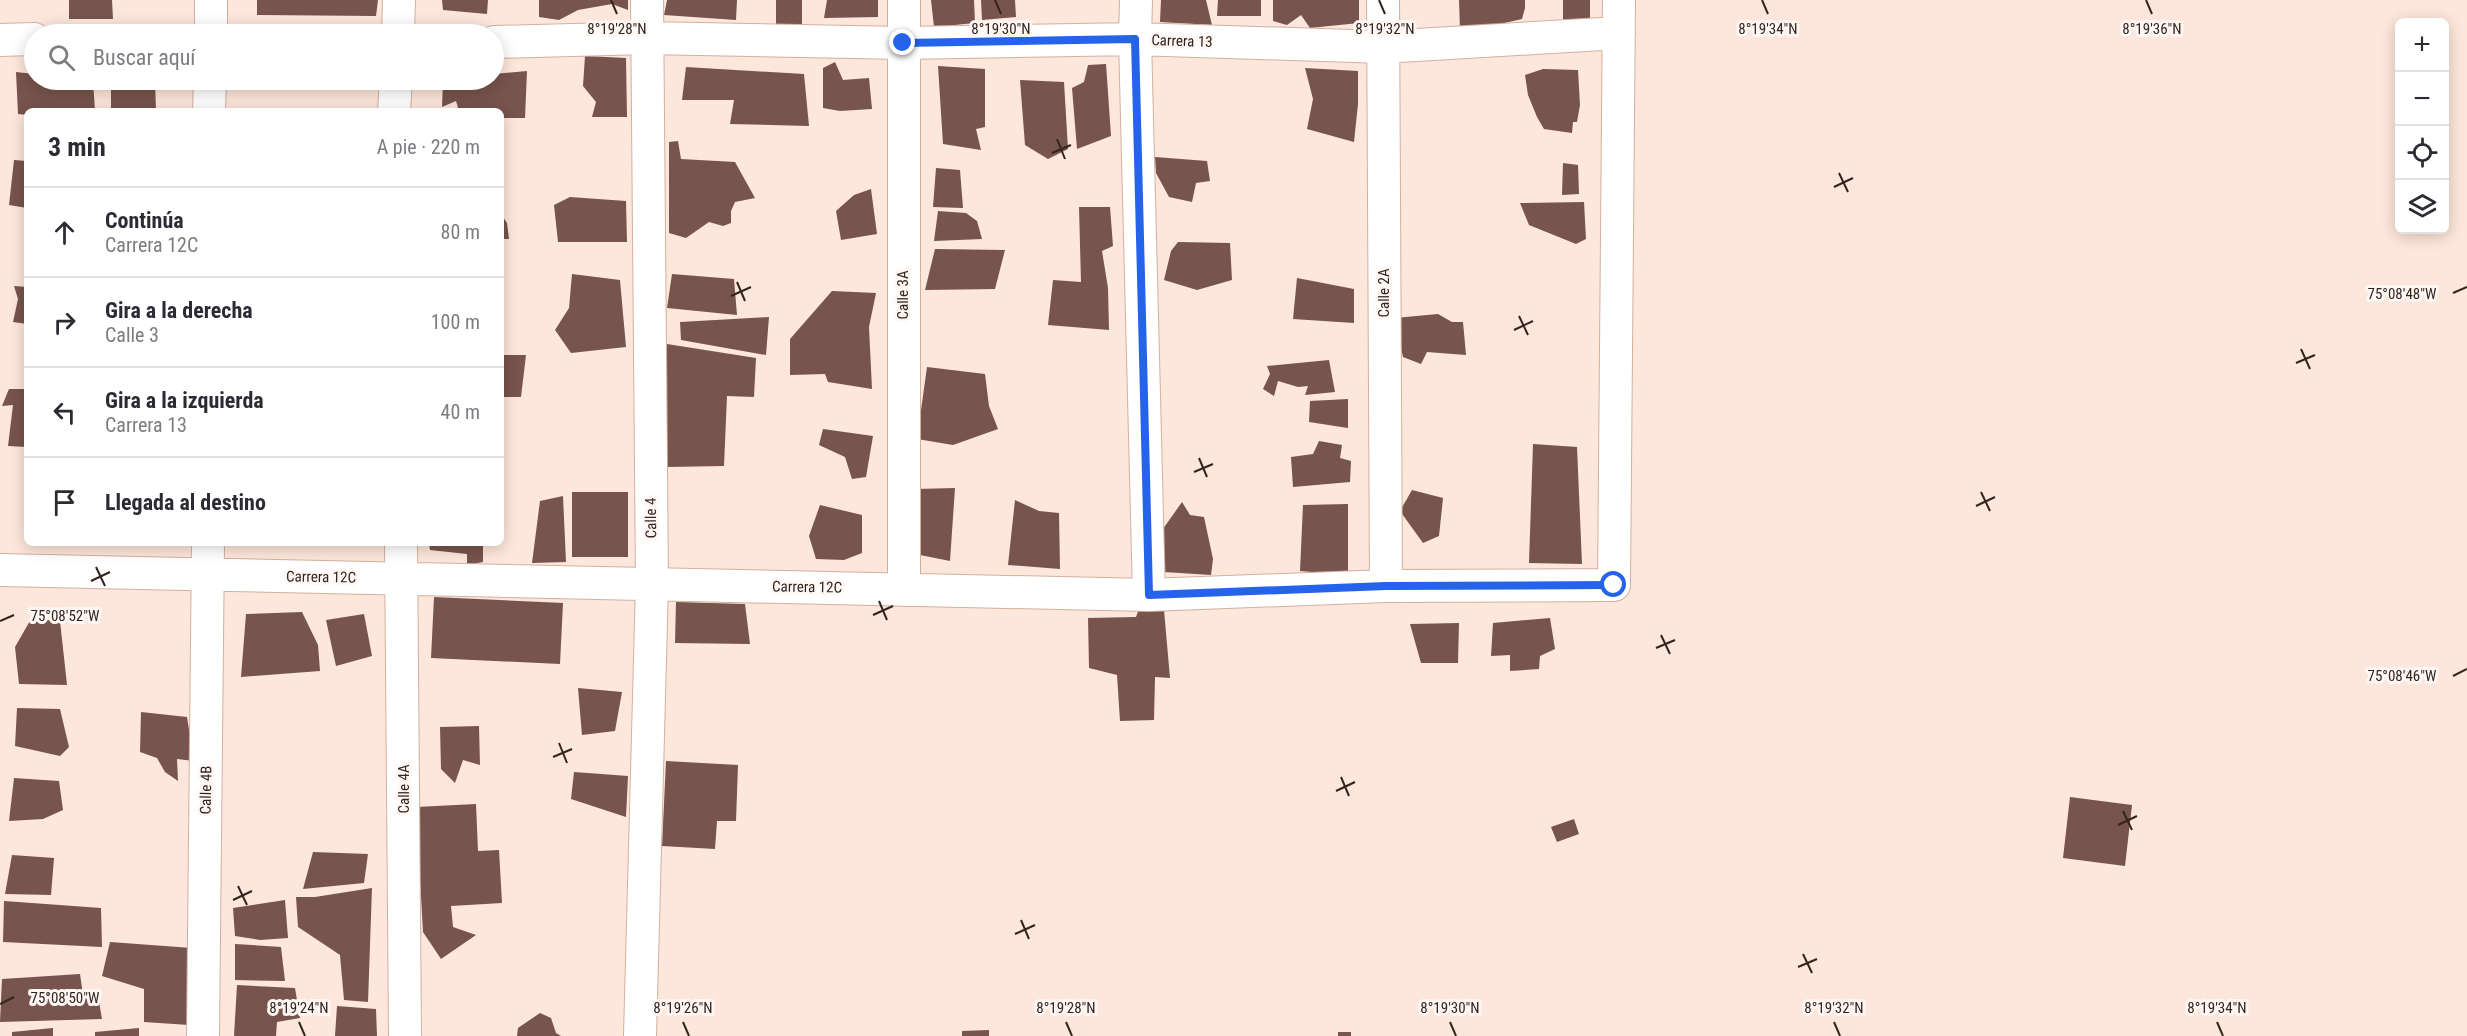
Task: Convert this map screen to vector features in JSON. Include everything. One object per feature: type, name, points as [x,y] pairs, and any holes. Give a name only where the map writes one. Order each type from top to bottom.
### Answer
[{"type":"street","points":[[211,0],[211,24]]},
{"type":"street","points":[[398,24],[399,0]]},
{"type":"street","name":"Calle 4","points":[[640,1036],[652,584],[647,0]]},
{"type":"street","name":"Calle 3A","points":[[904,0],[904,590]]},
{"type":"street","points":[[1136,0],[1135,39],[1149,595]]},
{"type":"street","name":"Calle 2A","points":[[1383,0],[1386,586]]},
{"type":"street","points":[[1619,0],[1619,33]]},
{"type":"street","name":"Carrera 13","points":[[504,42],[646,38],[903,43],[1135,39],[1383,47],[1619,33]]},
{"type":"street","name":"Carrera 12C","points":[[0,570],[1149,595],[1386,586],[1614,585],[1619,33]]},
{"type":"street","points":[[0,40],[24,39]]},
{"type":"street","points":[[209,108],[210,90]]},
{"type":"street","points":[[394,108],[395,90]]},
{"type":"street","name":"Calle 4B","points":[[203,1036],[208,546]]},
{"type":"street","name":"Calle 4A","points":[[401,546],[405,1036]]},
{"type":"building","points":[[69,0],[112,0],[113,19],[69,19]]},
{"type":"building","points":[[257,0],[378,0],[376,16],[257,15]]},
{"type":"building","points":[[442,0],[488,0],[487,14],[443,10]]},
{"type":"building","points":[[539,0],[628,0],[628,10],[612,4],[578,10],[559,20],[539,17]]},
{"type":"building","points":[[667,0],[737,0],[736,20],[664,15]]},
{"type":"building","points":[[776,0],[802,0],[802,28],[776,24]]},
{"type":"building","points":[[827,0],[878,0],[878,17],[824,18]]},
{"type":"building","points":[[931,0],[974,0],[975,23],[934,27]]},
{"type":"building","points":[[981,0],[1015,0],[1016,17],[982,20]]},
{"type":"building","points":[[1161,0],[1206,0],[1212,25],[1160,22]]},
{"type":"building","points":[[1218,0],[1261,0],[1261,16],[1217,16]]},
{"type":"building","points":[[1273,0],[1359,0],[1359,23],[1310,28],[1301,15],[1287,25],[1273,21]]},
{"type":"building","points":[[1459,0],[1525,0],[1525,8],[1522,19],[1500,24],[1498,30],[1460,31]]},
{"type":"building","points":[[1563,0],[1590,0],[1590,24],[1563,27]]},
{"type":"building","points":[[585,56],[626,58],[627,117],[592,117],[596,102],[583,86]]},
{"type":"building","points":[[835,62],[843,80],[869,78],[872,109],[840,111],[823,108],[823,68]]},
{"type":"building","points":[[1106,64],[1111,136],[1077,149],[1072,88],[1084,82],[1088,65]]},
{"type":"building","points":[[938,66],[985,69],[985,127],[976,129],[981,150],[943,144]]},
{"type":"building","points":[[686,67],[804,74],[809,126],[730,124],[734,100],[682,100]]},
{"type":"building","points":[[1305,68],[1358,71],[1358,104],[1354,142],[1307,129],[1313,99]]},
{"type":"building","points":[[1543,69],[1578,70],[1580,105],[1577,122],[1573,122],[1572,133],[1544,129],[1537,117],[1528,95],[1525,75]]},
{"type":"building","points":[[527,71],[525,118],[504,118],[504,108],[458,108],[456,101],[442,107],[443,90],[504,90],[504,73]]},
{"type":"building","points":[[16,72],[24,73],[24,90],[94,90],[95,108],[24,108],[24,115],[18,114]]},
{"type":"building","points":[[1020,80],[1064,82],[1068,149],[1048,159],[1025,145]]},
{"type":"building","points":[[111,90],[155,90],[156,108],[111,108]]},
{"type":"building","points":[[678,141],[681,159],[735,162],[755,198],[735,202],[731,211],[731,223],[723,226],[709,222],[686,238],[669,233],[669,142]]},
{"type":"building","points":[[1155,157],[1207,161],[1210,181],[1196,183],[1192,202],[1169,197],[1156,173]]},
{"type":"building","points":[[14,160],[24,161],[24,208],[9,205]]},
{"type":"building","points":[[1563,163],[1578,165],[1579,194],[1562,195]]},
{"type":"building","points":[[936,168],[960,170],[963,208],[933,207]]},
{"type":"building","points":[[871,189],[877,234],[841,240],[836,211],[854,195]]},
{"type":"building","points":[[570,197],[626,201],[627,242],[558,242],[554,205]]},
{"type":"building","points":[[1584,202],[1586,239],[1576,244],[1529,225],[1520,203]]},
{"type":"building","points":[[1079,207],[1110,207],[1113,246],[1102,251],[1108,288],[1109,330],[1048,325],[1053,280],[1081,282]]},
{"type":"building","points":[[938,211],[966,213],[977,221],[982,239],[934,241]]},
{"type":"building","points":[[504,218],[507,223],[509,239],[504,239]]},
{"type":"building","points":[[1178,242],[1230,243],[1232,280],[1197,290],[1164,280],[1171,251]]},
{"type":"building","points":[[935,249],[1005,250],[995,289],[925,290]]},
{"type":"building","points":[[572,274],[620,280],[626,347],[571,353],[555,330],[569,308]]},
{"type":"building","points":[[672,274],[734,279],[737,315],[667,308]]},
{"type":"building","points":[[1297,278],[1354,289],[1354,323],[1293,319]]},
{"type":"building","points":[[14,286],[24,287],[24,324],[13,322],[18,299]]},
{"type":"building","points":[[832,291],[876,293],[869,327],[872,389],[828,382],[825,374],[790,375],[790,339]]},
{"type":"building","points":[[1438,314],[1452,322],[1463,322],[1466,355],[1427,352],[1421,364],[1403,357],[1395,318]]},
{"type":"building","points":[[769,317],[766,355],[681,340],[680,322]]},
{"type":"building","points":[[667,344],[756,358],[754,397],[727,396],[724,466],[666,467]]},
{"type":"building","points":[[504,355],[526,355],[521,397],[504,397]]},
{"type":"building","points":[[1329,360],[1335,392],[1305,395],[1308,386],[1298,387],[1278,381],[1274,396],[1263,389],[1270,374],[1267,366]]},
{"type":"building","points":[[927,367],[985,374],[989,406],[998,429],[953,445],[917,439]]},
{"type":"building","points":[[9,389],[24,389],[24,447],[8,446],[13,405],[2,406]]},
{"type":"building","points":[[1348,399],[1348,428],[1309,422],[1310,401]]},
{"type":"building","points":[[823,429],[873,436],[866,477],[852,479],[845,457],[819,445]]},
{"type":"building","points":[[1319,441],[1342,445],[1340,458],[1351,461],[1350,482],[1293,487],[1291,457],[1313,454]]},
{"type":"building","points":[[1533,444],[1577,447],[1582,564],[1529,563]]},
{"type":"building","points":[[955,488],[950,561],[920,555],[916,489]]},
{"type":"building","points":[[1412,490],[1443,498],[1439,536],[1423,543],[1400,511]]},
{"type":"building","points":[[572,492],[628,492],[628,557],[572,557]]},
{"type":"building","points":[[563,496],[566,562],[532,563],[540,501]]},
{"type":"building","points":[[1015,500],[1039,511],[1059,513],[1060,569],[1008,565]]},
{"type":"building","points":[[1182,502],[1190,515],[1204,517],[1213,559],[1211,575],[1164,572],[1148,550]]},
{"type":"building","points":[[1348,504],[1348,575],[1300,571],[1303,505]]},
{"type":"building","points":[[820,505],[862,515],[862,553],[844,560],[816,559],[809,536]]},
{"type":"building","points":[[429,546],[483,546],[483,562],[467,565],[467,554],[430,550]]},
{"type":"building","points":[[434,597],[563,603],[560,664],[431,658]]},
{"type":"building","points":[[676,602],[745,604],[750,644],[675,643]]},
{"type":"building","points":[[1139,609],[1164,610],[1170,678],[1155,677],[1154,720],[1120,721],[1117,675],[1089,668],[1088,618],[1136,617]]},
{"type":"building","points":[[302,612],[318,645],[320,671],[241,677],[246,614]]},
{"type":"building","points":[[364,614],[372,656],[336,666],[326,620]]},
{"type":"building","points":[[1550,618],[1555,649],[1540,656],[1539,669],[1510,671],[1510,655],[1491,656],[1493,623]]},
{"type":"building","points":[[31,619],[60,621],[67,685],[19,684],[15,647]]},
{"type":"building","points":[[1459,623],[1458,663],[1421,663],[1410,624]]},
{"type":"building","points":[[578,688],[622,692],[615,731],[582,735]]},
{"type":"building","points":[[17,708],[60,709],[69,747],[60,756],[15,746]]},
{"type":"building","points":[[141,712],[187,717],[194,761],[177,759],[178,781],[165,772],[157,758],[140,752]]},
{"type":"building","points":[[479,726],[480,765],[463,760],[455,783],[441,769],[440,727]]},
{"type":"building","points":[[666,761],[738,765],[736,821],[717,821],[715,849],[662,846]]},
{"type":"building","points":[[574,772],[628,776],[626,817],[571,799]]},
{"type":"building","points":[[14,778],[59,781],[63,810],[43,819],[9,821]]},
{"type":"building","points":[[2070,797],[2132,805],[2125,866],[2063,858]]},
{"type":"building","points":[[476,804],[478,851],[499,850],[502,903],[451,906],[453,927],[476,935],[441,959],[423,932],[416,807]]},
{"type":"building","points":[[1574,819],[1579,834],[1557,842],[1551,827]]},
{"type":"building","points":[[313,852],[368,854],[364,883],[303,889]]},
{"type":"building","points":[[12,855],[54,858],[51,895],[5,894]]},
{"type":"building","points":[[372,888],[368,1002],[344,1000],[340,955],[298,927],[296,897],[315,897]]},
{"type":"building","points":[[285,900],[288,938],[260,940],[235,936],[233,908]]},
{"type":"building","points":[[4,901],[101,908],[102,947],[3,942]]},
{"type":"building","points":[[110,942],[192,948],[189,1025],[144,1022],[144,989],[102,976]]},
{"type":"building","points":[[235,944],[281,947],[285,981],[235,980]]},
{"type":"building","points":[[80,974],[83,995],[97,990],[102,1019],[0,1022],[2,979]]},
{"type":"building","points":[[237,985],[295,988],[300,1018],[277,1022],[276,1036],[234,1036]]},
{"type":"building","points":[[337,1006],[376,1009],[377,1036],[335,1036]]},
{"type":"building","points":[[540,1013],[551,1018],[556,1033],[561,1036],[517,1036],[518,1028]]},
{"type":"building","points":[[53,1028],[53,1036],[12,1036],[12,1032]]},
{"type":"building","points":[[139,1028],[139,1036],[95,1036],[95,1032]]},
{"type":"building","points":[[989,1030],[989,1036],[962,1036],[962,1031]]},
{"type":"building","points":[[1338,1032],[1351,1032],[1351,1036],[1338,1036]]},
{"type":"route","points":[[903,43],[1135,39],[1149,595],[1386,586],[1614,585]]}]
